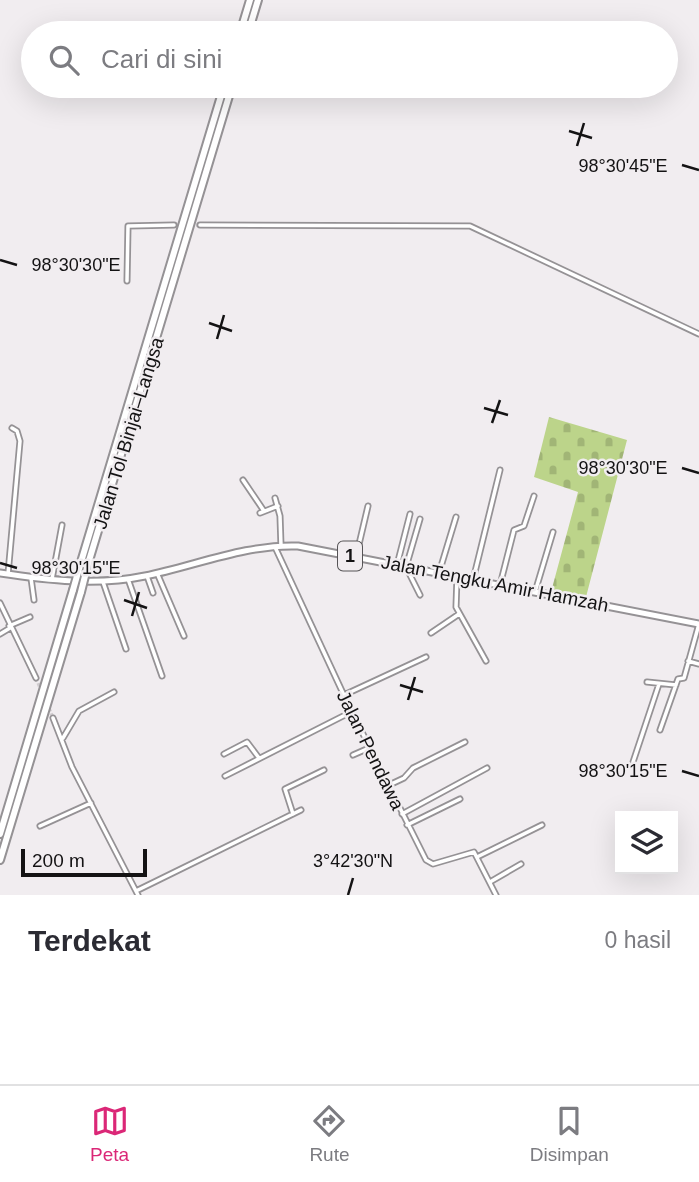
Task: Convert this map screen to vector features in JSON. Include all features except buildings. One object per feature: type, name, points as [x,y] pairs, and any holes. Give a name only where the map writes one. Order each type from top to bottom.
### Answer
[{"type":"highway","points":[[244,21],[250,0]]},
{"type":"highway","points":[[252,21],[258,0]]},
{"type":"highway","name":"Jalan Tol Binjai–Langsa","points":[[149,349],[221,98]]},
{"type":"highway","name":"Jalan Tol Binjai–Langsa","points":[[0,860],[84,563],[228,98]]},
{"type":"highway","name":"Jalan Tengku Amir Hamzah","points":[[0,573],[103,582],[147,576],[278,546],[356,557],[699,624]]},
{"type":"highway","name":"Jalan Tol Binjai–Langsa","points":[[0,834],[77,591]]},
{"type":"street","points":[[127,281],[128,226],[174,225]]},
{"type":"street","points":[[200,225],[470,226],[699,334]]},
{"type":"street","points":[[8,574],[20,441],[17,431],[12,428]]},
{"type":"street","points":[[473,580],[500,470]]},
{"type":"street","points":[[243,480],[262,512],[278,506]]},
{"type":"street","points":[[499,585],[514,530],[524,526],[534,496]]},
{"type":"street","points":[[275,498],[278,506],[278,546]]},
{"type":"street","points":[[356,557],[368,506]]},
{"type":"street","points":[[397,565],[411,514]]},
{"type":"street","points":[[439,573],[456,517]]},
{"type":"street","points":[[419,519],[406,567],[420,595]]},
{"type":"street","points":[[52,579],[62,526]]},
{"type":"street","points":[[535,592],[553,532]]},
{"type":"street","name":"Jalan Pendawa","points":[[278,546],[351,712],[429,864],[468,851],[474,852],[477,857]]},
{"type":"street","points":[[157,573],[184,636]]},
{"type":"street","points":[[31,576],[34,600]]},
{"type":"street","points":[[147,576],[153,593]]},
{"type":"street","points":[[457,577],[455,603],[486,661]]},
{"type":"street","points":[[128,579],[162,676]]},
{"type":"street","points":[[103,582],[126,649]]},
{"type":"street","points":[[0,603],[36,678]]},
{"type":"street","points":[[431,633],[459,614]]},
{"type":"street","points":[[0,634],[30,617]]},
{"type":"street","points":[[660,730],[678,678],[684,678],[699,624]]},
{"type":"street","points":[[344,695],[426,657]]},
{"type":"street","points":[[688,660],[699,664]]},
{"type":"street","points":[[647,682],[676,685]]},
{"type":"street","points":[[633,762],[659,684]]},
{"type":"street","points":[[63,738],[79,711],[114,692]]},
{"type":"street","points":[[225,776],[351,712]]},
{"type":"street","points":[[53,718],[72,767],[137,893],[302,810]]},
{"type":"street","points":[[224,754],[247,742],[259,758]]},
{"type":"street","points":[[387,786],[404,778],[413,768],[465,742]]},
{"type":"street","points":[[354,755],[369,748]]},
{"type":"street","points":[[402,814],[487,768]]},
{"type":"street","points":[[293,814],[285,789],[324,770]]},
{"type":"street","points":[[407,825],[460,799]]},
{"type":"street","points":[[40,826],[91,803]]},
{"type":"street","points":[[496,895],[477,857],[542,825]]},
{"type":"street","points":[[489,882],[521,864]]},
{"type":"green space","points":[[549,417],[627,440],[586,597],[551,592],[578,492],[534,477]]},
{"type":"tunnel","points":[[174,225],[200,225]]},
{"type":"tunnel","points":[[36,678],[53,718]]}]
